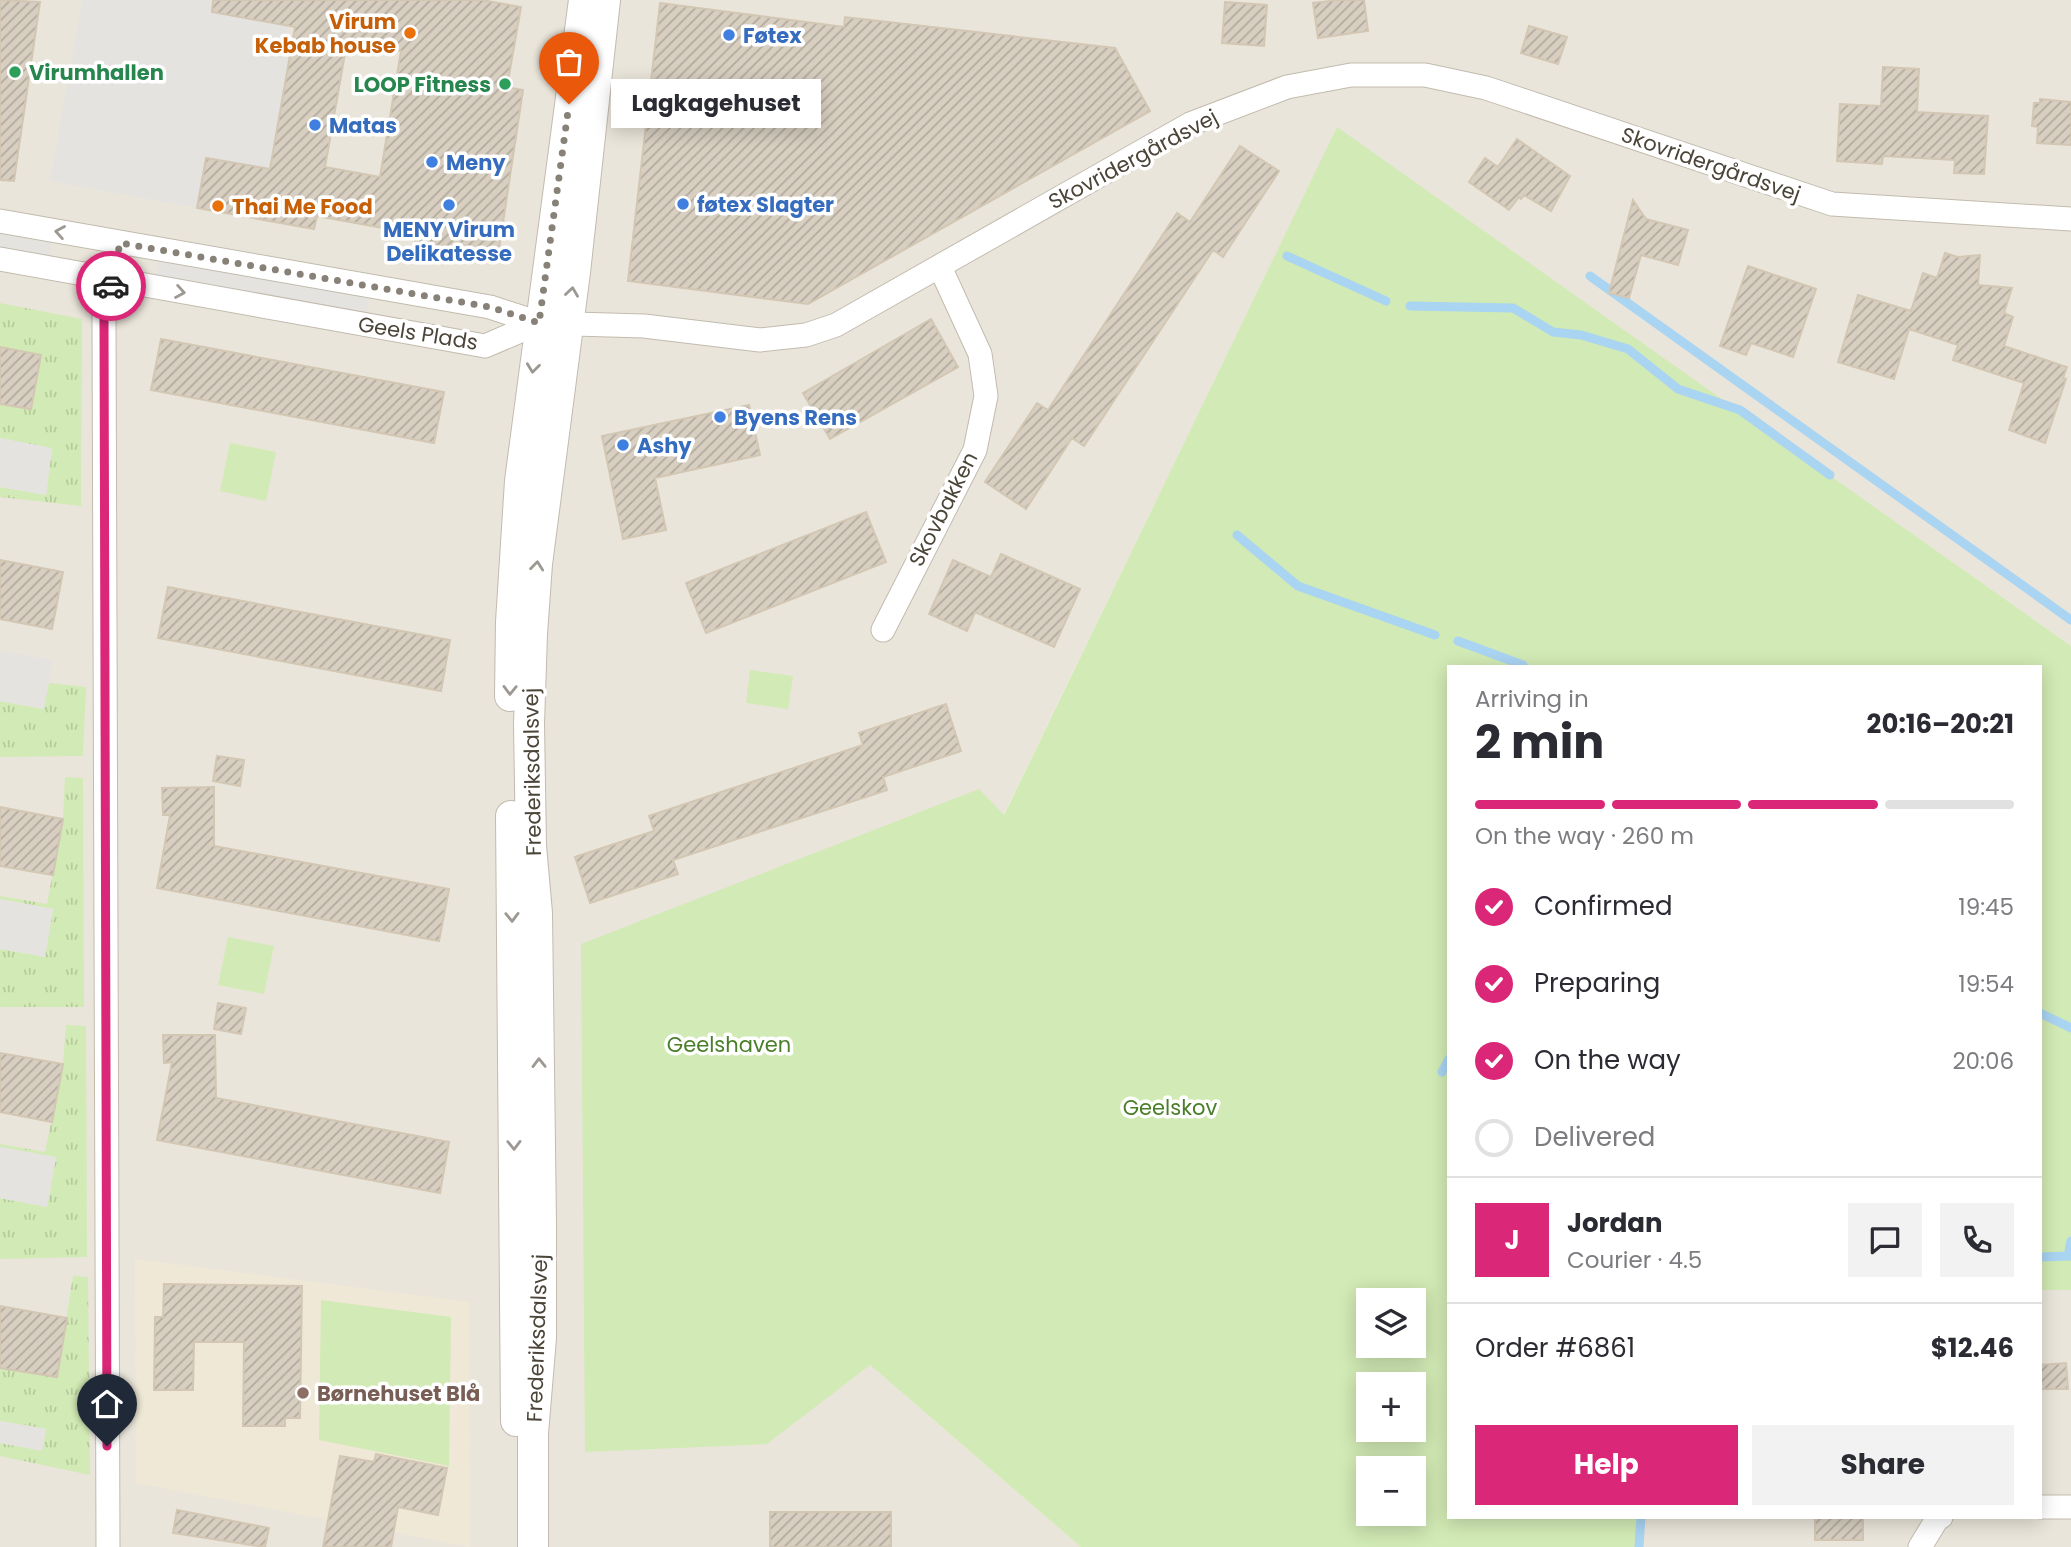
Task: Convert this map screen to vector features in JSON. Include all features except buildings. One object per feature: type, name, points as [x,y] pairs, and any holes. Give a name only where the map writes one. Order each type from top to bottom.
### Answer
[{"type":"street","name":"Frederiksdalsvej","points":[[533,1547],[534,1424],[541,1338],[541,1224],[537,914],[531,846],[532,634],[542,524],[553,324],[584,0]]},
{"type":"street","name":"Frederiksdalsvej","points":[[515,1547],[511,622],[520,481],[553,324],[605,0]]},
{"type":"street","name":"Skovridergårdsvej","points":[[553,324],[644,326],[760,341],[806,335],[836,325],[1190,124],[1287,87],[1351,75],[1425,75],[1486,88],[1832,204],[2071,219]]},
{"type":"street","name":"Geels Plads","points":[[0,221],[490,307],[553,324]]},
{"type":"street","points":[[108,1547],[104,318],[120,243]]},
{"type":"street","name":"Geels Plads","points":[[0,259],[485,346],[553,324]]},
{"type":"street","name":"Skovbakken","points":[[883,630],[975,450],[986,396],[980,354],[940,267]]},
{"type":"street","points":[[2042,1507],[2071,1507]]},
{"type":"street","points":[[1920,1547],[1937,1519]]},
{"type":"shaded area","points":[[0,0],[2071,0],[2071,646],[1337,128],[776,1284],[1081,1547],[0,1547]]},
{"type":"shaded area","points":[[82,0],[243,0],[240,17],[287,26],[292,39],[270,169],[206,158],[197,208],[50,181]]},
{"type":"shaded area","points":[[0,228],[52,238],[49,257],[0,249]]},
{"type":"shaded area","points":[[160,259],[369,298],[366,316],[156,277]]},
{"type":"shaded area","points":[[0,438],[52,448],[46,495],[0,487]]},
{"type":"shaded area","points":[[0,651],[53,660],[44,709],[0,701]]},
{"type":"shaded area","points":[[0,899],[53,909],[45,957],[0,949]]},
{"type":"shaded area","points":[[0,1147],[56,1157],[47,1207],[0,1198]]},
{"type":"shaded area","name":"Børnehuset Blå","points":[[135,1259],[469,1302],[470,1547],[136,1483]]},
{"type":"shaded area","points":[[2042,1290],[2071,1290],[2071,1547],[1636,1547],[1639,1519],[2042,1519]]},
{"type":"shaded area","points":[[0,1421],[46,1429],[42,1451],[0,1443]]},
{"type":"green space","name":"Geelskov","points":[[1337,127],[2071,646],[2071,1290],[2042,1290],[2042,665],[1447,665],[1447,1519],[1639,1519],[1636,1547],[1081,1547],[870,1365],[767,1444],[585,1452],[581,944],[979,789],[1004,815]]},
{"type":"green space","points":[[0,303],[82,319],[81,506],[0,497],[0,487],[46,495],[52,449],[0,438],[0,404],[31,409],[41,355],[0,347]]},
{"type":"green space","points":[[230,443],[276,452],[266,501],[220,491]]},
{"type":"green space","points":[[750,670],[793,676],[788,709],[746,703]]},
{"type":"green space","points":[[49,683],[86,687],[83,756],[0,757],[0,701],[43,709]]},
{"type":"green space","points":[[65,777],[83,778],[84,1007],[0,1007],[0,949],[45,956],[53,909],[0,899],[0,896],[47,904],[63,819]]},
{"type":"green space","points":[[228,937],[274,946],[264,994],[218,985]]},
{"type":"green space","points":[[66,1025],[86,1026],[87,1257],[0,1259],[0,1198],[47,1207],[56,1158],[0,1147],[0,1144],[45,1152],[63,1064]]},
{"type":"green space","points":[[73,1276],[88,1277],[90,1475],[0,1456],[0,1443],[42,1450],[46,1429],[0,1421],[0,1368],[57,1377]]},
{"type":"green space","points":[[321,1300],[451,1317],[449,1466],[319,1440]]},
{"type":"waterway","points":[[1287,256],[1386,301]]},
{"type":"waterway","points":[[1590,276],[2071,620]]},
{"type":"waterway","points":[[1410,306],[1513,308],[1553,332],[1581,335],[1628,349],[1678,389],[1740,410],[1830,475]]},
{"type":"waterway","points":[[1237,535],[1298,586],[1435,635]]},
{"type":"waterway","points":[[1458,641],[1523,665]]},
{"type":"waterway","points":[[2042,1014],[2071,1028]]},
{"type":"waterway","points":[[1442,1072],[1447,1063]]},
{"type":"waterway","points":[[2068,1256],[2071,1241]]},
{"type":"waterway","points":[[2042,1257],[2071,1256]]},
{"type":"waterway","points":[[1639,1547],[1641,1519]]},
{"type":"way so far","points":[[111,286],[120,243],[490,307],[539,323],[569,104]]},
{"type":"place","name":"Virum Kebab house","points":[[410,33]]},
{"type":"place","name":"Føtex","points":[[729,35]]},
{"type":"place","name":"Virumhallen","points":[[15,72]]},
{"type":"place","name":"LOOP Fitness","points":[[505,84]]},
{"type":"place","name":"Lagkagehuset","points":[[569,104]]},
{"type":"place","name":"Matas","points":[[315,125]]},
{"type":"place","name":"Meny","points":[[432,162]]},
{"type":"place","name":"føtex Slagter","points":[[683,204]]},
{"type":"place","name":"MENY Virum Delikatesse","points":[[449,205]]},
{"type":"place","name":"Thai Me Food","points":[[218,206]]},
{"type":"place","name":"Byens Rens","points":[[720,417]]},
{"type":"place","name":"Ashy","points":[[623,445]]},
{"type":"place","name":"Børnehuset Blå","points":[[303,1393]]},
{"type":"route","points":[[107,1446],[104,318],[111,286]]},
{"type":"park label","name":"Geelshaven","points":[[729,1044]]}]
